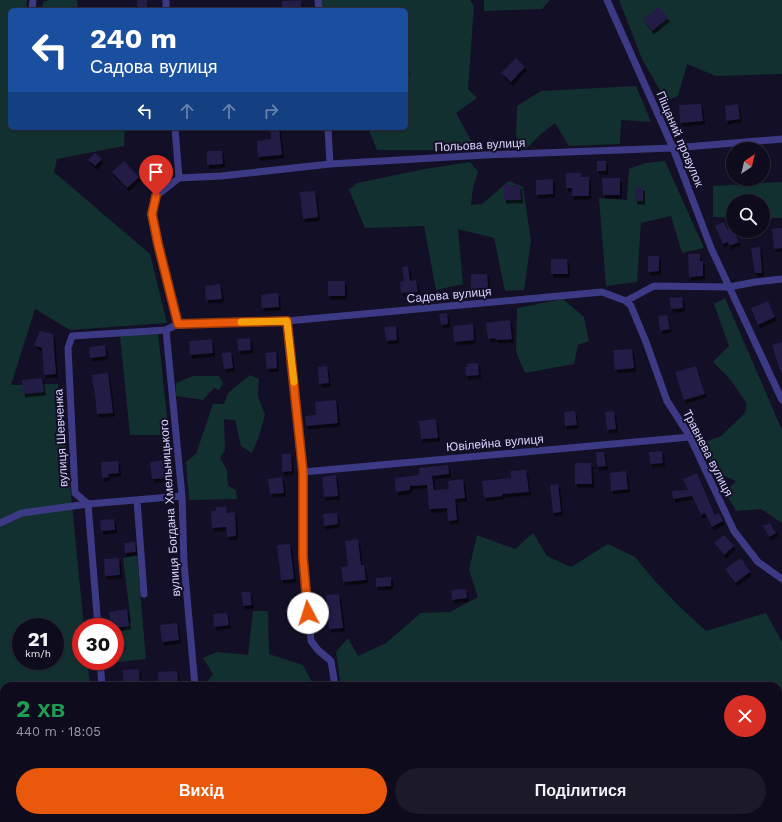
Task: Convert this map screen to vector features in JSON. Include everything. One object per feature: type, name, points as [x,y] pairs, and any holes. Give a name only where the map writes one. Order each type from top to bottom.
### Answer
[{"type":"street","name":"Піщаний провулок","points":[[607,0],[673,148],[711,248],[782,400]]},
{"type":"street","points":[[175,130],[179,178],[156,196],[152,214],[168,289],[178,324]]},
{"type":"street","points":[[328,130],[330,164]]},
{"type":"street","name":"Польова вулиця","points":[[179,178],[221,176],[330,164],[485,155],[673,148],[782,139]]},
{"type":"street","points":[[626,301],[654,286],[729,287],[782,279]]},
{"type":"street","name":"Садова вулиця","points":[[166,330],[178,324],[287,321],[602,292],[626,301]]},
{"type":"street","name":"Травнева вулиця","points":[[626,301],[631,306],[668,401],[690,437],[734,531],[758,562],[782,579]]},
{"type":"street","points":[[287,321],[303,472],[303,557],[311,641],[318,650],[331,661],[334,682]]},
{"type":"street","name":"вулиця Богдана Хмельницького","points":[[166,330],[182,496],[184,563],[195,682]]},
{"type":"street","name":"вулиця Шевченка","points":[[88,504],[75,493],[68,348],[72,336],[166,330]]},
{"type":"street","name":"Ювілейна вулиця","points":[[303,472],[690,437]]},
{"type":"street","points":[[0,523],[22,513],[88,504],[182,496]]},
{"type":"street","points":[[137,500],[144,594]]},
{"type":"street","points":[[88,504],[97,618]]},
{"type":"street","points":[[101,670],[102,682]]},
{"type":"green space","points":[[0,0],[27,0],[26,8],[8,8],[8,130],[125,130],[124,146],[57,159],[54,172],[150,254],[167,323],[70,330],[35,309],[11,385],[58,384],[83,618],[72,618],[72,670],[88,670],[90,682],[0,682]]},
{"type":"green space","points":[[48,0],[77,0],[78,8],[42,8],[43,2]]},
{"type":"green space","points":[[321,0],[470,0],[474,6],[468,89],[477,98],[456,113],[474,146],[467,150],[377,150],[369,130],[408,130],[408,75],[410,75],[408,68],[408,8],[322,8]]},
{"type":"green space","points":[[484,0],[550,0],[542,9],[484,11]]},
{"type":"green space","points":[[619,0],[782,0],[782,74],[716,76],[687,64],[678,96],[666,101],[642,59]]},
{"type":"green space","points":[[636,86],[651,122],[621,120],[620,144],[569,146],[555,123],[525,150],[516,136],[517,106],[541,91]]},
{"type":"green space","points":[[665,161],[704,248],[682,253],[671,216],[641,223],[637,282],[606,286],[599,198],[627,200],[629,169],[645,163]]},
{"type":"green space","points":[[470,162],[478,172],[473,187],[471,205],[482,204],[509,181],[523,187],[531,241],[524,290],[505,291],[494,238],[458,229],[463,284],[436,290],[424,226],[365,228],[349,190],[357,183],[425,169]]},
{"type":"green space","points":[[782,182],[782,218],[770,218],[770,194],[726,194],[726,218],[713,217],[713,186],[770,186],[770,183]]},
{"type":"green space","points":[[725,298],[782,430],[782,523],[761,509],[736,511],[725,492],[736,481],[712,471],[704,442],[721,436],[745,413],[747,404],[730,379],[713,362],[729,346],[714,304]]},
{"type":"green space","points":[[563,299],[584,317],[589,341],[578,345],[574,364],[525,373],[516,352],[517,308]]},
{"type":"green space","points":[[158,333],[169,435],[130,435],[120,336]]},
{"type":"green space","points":[[250,375],[259,379],[258,396],[265,415],[252,453],[241,446],[235,420],[224,419],[225,450],[220,458],[227,470],[228,486],[236,490],[237,499],[189,500],[186,462],[196,454],[213,404],[224,404],[228,393]]},
{"type":"green space","points":[[193,376],[219,376],[223,383],[219,390],[214,388],[203,400],[176,396],[176,383]]},
{"type":"green space","points":[[533,533],[547,556],[571,567],[608,544],[635,557],[655,581],[706,631],[766,613],[782,642],[782,682],[340,682],[336,652],[348,638],[358,656],[386,643],[421,613],[450,612],[478,597],[469,570],[477,535],[515,549]]},
{"type":"green space","points":[[137,555],[146,659],[124,662],[124,649],[126,649],[124,642],[124,628],[131,622],[123,558]]},
{"type":"green space","points":[[253,611],[268,611],[269,654],[303,665],[312,682],[207,682],[213,674],[203,658],[217,652],[248,655]]},
{"type":"building","points":[[137,0],[147,0],[148,8],[137,8]]},
{"type":"building","points":[[301,0],[302,8],[282,8],[282,1]]},
{"type":"building","points":[[659,7],[668,18],[652,31],[643,19]]},
{"type":"building","points":[[516,58],[525,67],[511,82],[501,73]]},
{"type":"building","points":[[701,104],[703,121],[680,123],[679,105]]},
{"type":"building","points":[[738,104],[740,119],[726,121],[725,106]]},
{"type":"building","points":[[270,130],[279,130],[282,155],[258,157],[257,141],[271,139]]},
{"type":"building","points":[[207,151],[222,151],[223,164],[207,165]]},
{"type":"building","points":[[95,153],[102,159],[95,166],[88,160]]},
{"type":"building","points":[[124,161],[139,177],[127,188],[112,172]]},
{"type":"building","points":[[597,161],[606,161],[606,171],[597,171]]},
{"type":"building","points":[[566,173],[581,173],[581,177],[589,177],[589,196],[572,196],[572,188],[566,188]]},
{"type":"building","points":[[602,178],[620,178],[620,195],[603,195]]},
{"type":"building","points":[[553,179],[553,194],[536,195],[536,180]]},
{"type":"building","points":[[504,185],[520,185],[521,200],[504,200]]},
{"type":"building","points":[[635,187],[643,187],[643,201],[635,201]]},
{"type":"building","points":[[315,191],[318,217],[303,219],[300,192]]},
{"type":"building","points":[[724,222],[726,227],[726,238],[737,238],[739,242],[729,246],[728,242],[723,244],[715,226]]},
{"type":"building","points":[[782,228],[782,248],[774,249],[772,229]]},
{"type":"building","points":[[760,247],[762,273],[755,273],[751,248]]},
{"type":"building","points":[[688,254],[700,254],[700,261],[703,261],[703,276],[689,277]]},
{"type":"building","points":[[648,256],[659,256],[659,271],[648,272]]},
{"type":"building","points":[[551,259],[567,259],[568,274],[551,274]]},
{"type":"building","points":[[408,266],[410,281],[416,280],[418,292],[401,293],[400,282],[404,281],[402,267]]},
{"type":"building","points":[[471,274],[487,274],[488,288],[471,289]]},
{"type":"building","points":[[328,281],[345,281],[345,296],[328,296]]},
{"type":"building","points":[[220,284],[222,299],[206,300],[205,286]]},
{"type":"building","points":[[278,293],[279,307],[262,308],[261,295]]},
{"type":"building","points":[[682,297],[683,308],[671,309],[669,298]]},
{"type":"building","points":[[768,301],[775,317],[758,325],[751,308]]},
{"type":"building","points":[[447,313],[448,324],[441,325],[439,314]]},
{"type":"building","points":[[667,315],[670,329],[660,331],[658,316]]},
{"type":"building","points":[[510,320],[512,339],[488,339],[486,323]]},
{"type":"building","points":[[473,324],[474,340],[454,342],[453,326]]},
{"type":"building","points":[[396,326],[397,340],[386,341],[384,327]]},
{"type":"building","points":[[40,331],[53,334],[56,374],[44,375],[42,348],[34,345]]},
{"type":"building","points":[[250,338],[251,350],[238,351],[237,339]]},
{"type":"building","points":[[212,339],[213,353],[190,355],[189,341]]},
{"type":"building","points":[[782,342],[782,373],[781,373],[772,345]]},
{"type":"building","points":[[105,345],[106,356],[90,358],[89,347]]},
{"type":"building","points":[[632,349],[634,368],[615,370],[613,350]]},
{"type":"building","points":[[231,352],[233,368],[224,369],[222,353]]},
{"type":"building","points":[[276,352],[277,368],[267,369],[265,353]]},
{"type":"building","points":[[478,363],[479,375],[466,376],[465,367],[468,366],[467,364]]},
{"type":"building","points":[[327,366],[329,383],[319,384],[318,367]]},
{"type":"building","points":[[696,366],[705,394],[684,400],[675,372]]},
{"type":"building","points":[[108,373],[113,413],[97,414],[92,375]]},
{"type":"building","points":[[42,378],[44,392],[23,394],[22,380]]},
{"type":"building","points":[[336,400],[338,423],[306,426],[305,416],[316,415],[315,402]]},
{"type":"building","points":[[575,411],[577,425],[565,426],[564,412]]},
{"type":"building","points":[[614,411],[616,429],[607,430],[605,412]]},
{"type":"building","points":[[436,419],[438,438],[421,439],[419,421]]},
{"type":"building","points":[[662,451],[663,463],[650,464],[649,452]]},
{"type":"building","points":[[596,452],[604,452],[606,466],[597,467]]},
{"type":"building","points":[[282,454],[291,454],[292,471],[282,472]]},
{"type":"building","points":[[164,460],[166,478],[152,479],[150,462]]},
{"type":"building","points":[[118,461],[119,473],[108,474],[109,477],[102,478],[101,462]]},
{"type":"building","points":[[575,463],[591,463],[592,484],[575,484]]},
{"type":"building","points":[[448,465],[449,474],[432,476],[434,490],[449,489],[448,481],[463,479],[465,498],[455,499],[457,520],[448,521],[447,508],[429,509],[427,485],[410,486],[410,490],[396,492],[395,478],[419,475],[419,468]]},
{"type":"building","points":[[526,470],[529,492],[502,494],[502,496],[484,498],[482,481],[511,478],[510,471]]},
{"type":"building","points":[[626,471],[628,489],[611,491],[610,473]]},
{"type":"building","points":[[697,473],[715,515],[719,513],[723,521],[712,527],[705,513],[701,515],[692,496],[673,499],[672,491],[688,490],[683,479]]},
{"type":"building","points":[[336,475],[338,496],[324,497],[322,477]]},
{"type":"building","points":[[282,477],[284,493],[270,494],[268,479]]},
{"type":"building","points":[[558,484],[561,512],[553,513],[550,485]]},
{"type":"building","points":[[216,507],[226,507],[227,513],[235,512],[236,536],[227,537],[226,527],[212,528],[211,511],[216,511]]},
{"type":"building","points":[[337,513],[338,524],[324,526],[323,514]]},
{"type":"building","points":[[114,519],[115,530],[101,531],[100,520]]},
{"type":"building","points":[[770,523],[776,533],[769,537],[763,526]]},
{"type":"building","points":[[724,535],[734,546],[724,555],[714,543]]},
{"type":"building","points":[[358,539],[361,565],[364,565],[366,580],[343,582],[341,567],[348,566],[345,541]]},
{"type":"building","points":[[135,542],[136,552],[125,553],[124,543]]},
{"type":"building","points":[[290,544],[294,579],[281,580],[277,545]]},
{"type":"building","points":[[119,558],[120,575],[105,576],[104,559]]},
{"type":"building","points":[[741,558],[750,572],[735,583],[725,569]]},
{"type":"building","points":[[391,577],[391,586],[376,587],[376,578]]},
{"type":"building","points":[[466,589],[467,598],[452,600],[451,590]]},
{"type":"building","points":[[241,592],[250,592],[252,605],[243,606]]},
{"type":"building","points":[[339,594],[343,628],[329,629],[326,595]]},
{"type":"building","points":[[127,609],[129,626],[124,627],[124,618],[110,618],[109,612]]},
{"type":"building","points":[[227,613],[229,625],[214,627],[213,614]]},
{"type":"building","points":[[177,623],[179,640],[162,642],[160,625]]},
{"type":"building","points":[[139,669],[140,682],[124,682],[123,670]]},
{"type":"building","points":[[177,671],[178,682],[159,682],[158,672]]},
{"type":"slow traffic","points":[[241,322],[287,321],[294,382]]},
{"type":"route","points":[[156,196],[152,214],[178,324],[287,321],[303,472],[303,557],[308,613]]}]
